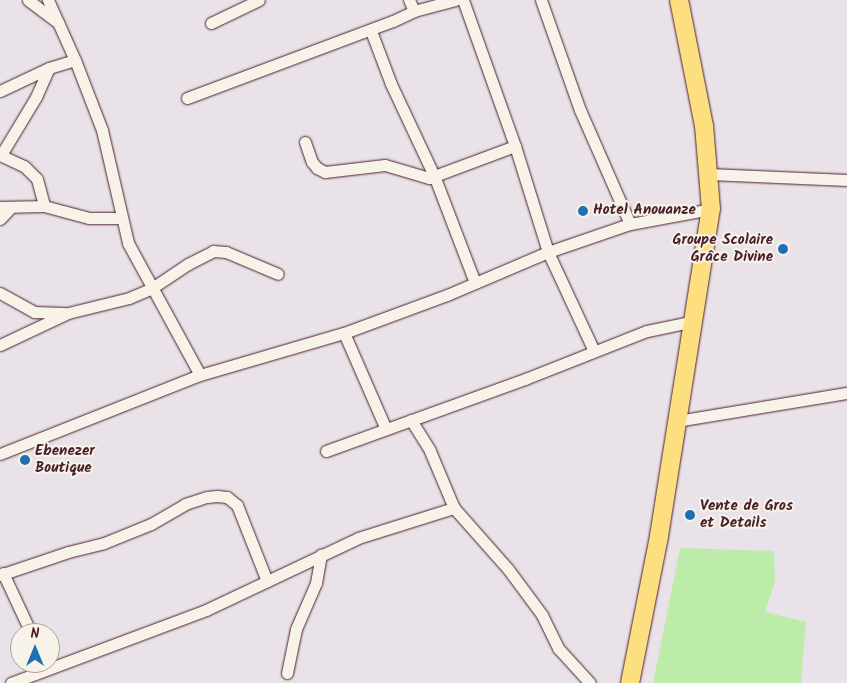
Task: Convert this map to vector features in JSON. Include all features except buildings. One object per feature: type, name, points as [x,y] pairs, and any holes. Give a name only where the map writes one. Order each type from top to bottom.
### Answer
[{"type":"main road","points":[[630,683],[659,536],[710,209],[709,174],[704,126],[678,0]]},
{"type":"street","points":[[28,0],[58,23]]},
{"type":"street","points":[[48,0],[75,60],[102,130],[128,243],[200,375]]},
{"type":"street","points":[[211,23],[259,0]]},
{"type":"street","points":[[409,0],[414,11]]},
{"type":"street","points":[[187,98],[371,31],[414,11],[455,0]]},
{"type":"street","points":[[463,0],[515,146],[548,252],[594,351]]},
{"type":"street","points":[[541,0],[580,110],[630,224]]},
{"type":"street","points":[[371,31],[391,84],[435,178],[475,283]]},
{"type":"street","points":[[0,91],[49,68],[75,60]]},
{"type":"street","points":[[44,206],[37,179],[24,166],[0,155],[36,97],[49,68]]},
{"type":"street","points":[[305,142],[312,162],[317,168],[325,172],[385,165],[424,178],[435,178],[515,146]]},
{"type":"street","points":[[709,174],[847,180]]},
{"type":"street","points":[[0,219],[5,207],[44,206],[89,218],[121,218]]},
{"type":"street","points":[[0,454],[200,375],[344,333],[475,283],[548,252],[630,224],[710,209]]},
{"type":"street","points":[[0,345],[68,313],[129,298],[152,288],[188,264],[213,252],[232,254],[278,274]]},
{"type":"street","points":[[0,293],[34,312],[68,313]]},
{"type":"street","points":[[326,451],[524,379],[647,331],[694,321]]},
{"type":"street","points":[[344,333],[386,429]]},
{"type":"street","points":[[677,421],[847,393]]},
{"type":"street","points":[[411,420],[430,451],[454,508],[513,575],[542,615],[558,648],[590,683]]},
{"type":"street","points":[[26,623],[2,574],[104,543],[152,524],[184,504],[207,497],[228,497],[237,505],[267,581]]},
{"type":"street","points":[[60,662],[206,610],[358,538],[454,508]]},
{"type":"street","points":[[287,673],[296,630],[316,583],[321,554]]},
{"type":"street","points":[[10,683],[32,673]]},
{"type":"green space","points":[[680,548],[774,551],[775,582],[765,612],[806,622],[801,683],[653,683]]},
{"type":"place","name":"Hotel Anouanze","points":[[583,211]]},
{"type":"place","name":"Groupe Scolaire Grâce Divine","points":[[783,249]]},
{"type":"place","name":"Ebenezer Boutique","points":[[25,460]]},
{"type":"place","name":"Vente de Gros et Details","points":[[690,515]]}]
